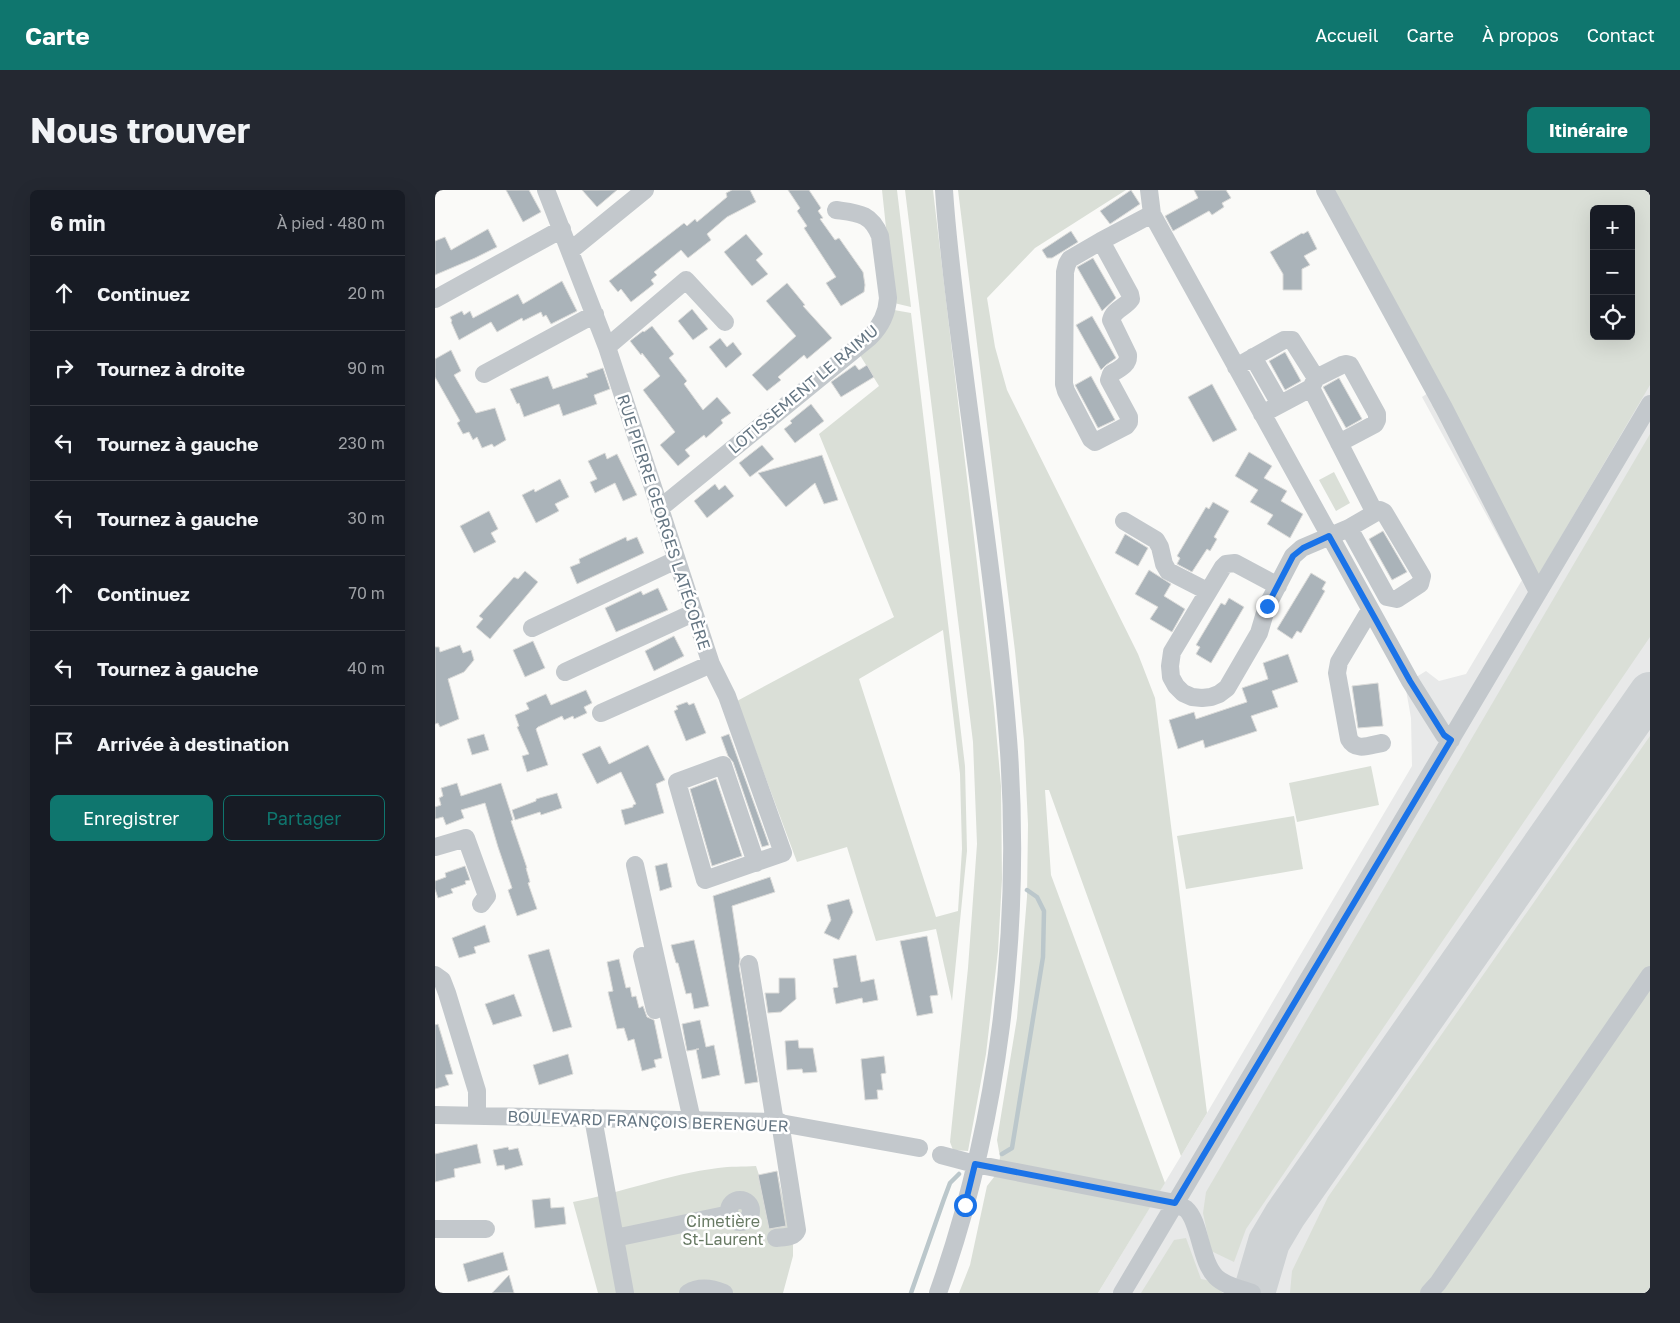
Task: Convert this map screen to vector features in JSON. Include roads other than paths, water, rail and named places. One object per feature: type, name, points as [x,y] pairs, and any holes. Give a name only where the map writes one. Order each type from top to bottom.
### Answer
[{"type":"street","name":"RUE PIERRE GEORGES LATÉCOÈRE","points":[[546,190],[595,314],[693,613],[711,664],[727,696],[783,853],[756,862]]},
{"type":"street","points":[[570,251],[645,190]]},
{"type":"street","points":[[938,1293],[949,1261],[975,1164],[998,1049],[1009,948],[1013,868],[1009,751],[953,286],[944,190]]},
{"type":"street","points":[[1149,190],[1152,214],[1236,367],[1410,681],[1444,735],[1451,740]]},
{"type":"street","points":[[1325,190],[1444,408],[1538,592]]},
{"type":"street","name":"LOTISSEMENT LE RAIMU","points":[[659,508],[870,337],[882,323],[888,306],[888,298],[883,247],[877,227],[865,216],[836,210]]},
{"type":"street","points":[[1101,241],[1131,299],[1114,313],[1111,320],[1129,359],[1126,364],[1109,377],[1129,417],[1129,422],[1126,426],[1095,442],[1091,439],[1064,384],[1065,272],[1067,264],[1070,259],[1101,241],[1152,214]]},
{"type":"street","points":[[435,299],[562,228]]},
{"type":"street","points":[[607,348],[686,280],[725,322]]},
{"type":"street","points":[[484,374],[595,314]]},
{"type":"street","points":[[1236,367],[1285,340],[1292,340],[1339,443],[1375,512]]},
{"type":"street","points":[[1253,358],[1280,404]]},
{"type":"street","points":[[1262,414],[1341,365],[1350,365],[1377,414],[1377,420],[1375,424],[1339,443]]},
{"type":"street","points":[[1122,1293],[1650,404]]},
{"type":"street","points":[[1278,586],[1235,563],[1230,563],[1223,567],[1172,652],[1171,677],[1183,693],[1192,697],[1211,697],[1227,688],[1259,633],[1267,606],[1278,586],[1293,556],[1303,548],[1349,528],[1375,512],[1381,510],[1384,512],[1422,576],[1420,584],[1397,599],[1387,597],[1349,528]]},
{"type":"street","points":[[1124,521],[1156,540],[1168,571],[1207,591]]},
{"type":"street","points":[[531,628],[676,560]]},
{"type":"street","points":[[1370,610],[1339,662],[1337,673],[1349,739],[1352,745],[1358,748],[1382,743]]},
{"type":"street","points":[[565,672],[693,613]]},
{"type":"street","points":[[601,713],[711,664]]},
{"type":"street","points":[[723,765],[756,862],[705,880],[677,782],[723,765]]},
{"type":"street","points":[[435,847],[465,838],[487,896],[481,904]]},
{"type":"street","points":[[635,865],[687,1120]]},
{"type":"street","points":[[642,956],[687,1120]]},
{"type":"street","points":[[749,964],[797,1230],[796,1234],[791,1236],[775,1238]]},
{"type":"street","points":[[435,975],[442,980],[447,993],[477,1091],[477,1116]]},
{"type":"street","points":[[1429,1293],[1438,1284],[1650,975]]},
{"type":"street","name":"BOULEVARD FRANÇOIS BERENGUER","points":[[435,1115],[777,1122],[919,1148]]},
{"type":"street","points":[[593,1118],[625,1293]]},
{"type":"street","points":[[941,1155],[975,1164],[1175,1203],[1187,1210],[1192,1219],[1207,1264],[1216,1277],[1230,1285],[1252,1293]]},
{"type":"street","points":[[615,1238],[730,1214]]},
{"type":"street","points":[[435,1229],[486,1228]]},
{"type":"street","points":[[688,1293],[702,1288],[713,1288],[724,1293]]},
{"type":"waterway","points":[[1002,1154],[1012,1148],[1043,957],[1044,911],[1037,897],[1027,890]]},
{"type":"waterway","points":[[911,1293],[950,1183],[959,1174]]},
{"type":"park label","name":"Cimetière St-Laurent","points":[[723,1230]]}]
